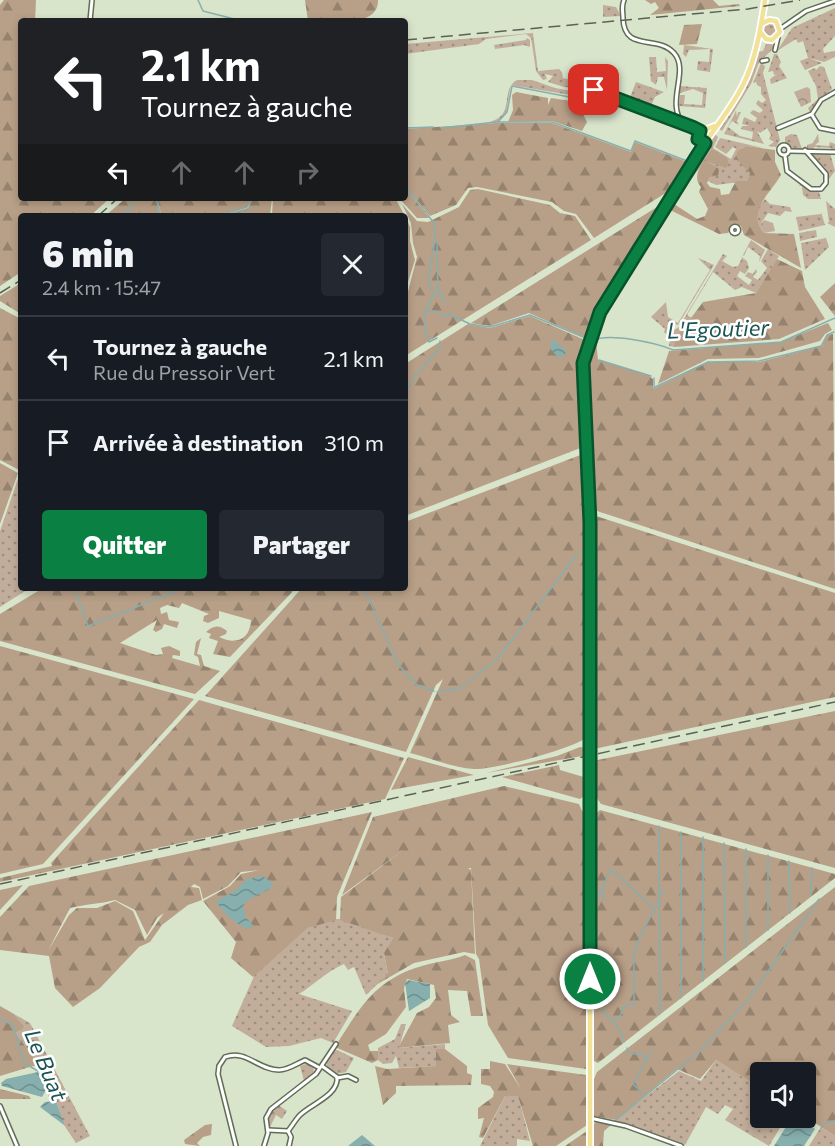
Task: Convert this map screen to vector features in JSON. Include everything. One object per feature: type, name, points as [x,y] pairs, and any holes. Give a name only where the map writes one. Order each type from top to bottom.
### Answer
[{"type":"main road","points":[[710,137],[742,87],[762,33],[765,0]]},
{"type":"main road","points":[[750,64],[758,47],[769,39],[778,37],[780,29],[778,23],[771,20],[764,7]]},
{"type":"main road","points":[[764,23],[771,20]]},
{"type":"main road","points":[[762,33],[769,39]]},
{"type":"main road","points":[[590,1146],[590,523],[582,369],[590,336],[615,286],[681,182],[700,138],[706,130],[719,122]]},
{"type":"main road","points":[[706,130],[710,137]]},
{"type":"main road","points":[[700,138],[710,137]]},
{"type":"street","points":[[90,18],[92,0]]},
{"type":"street","points":[[624,0],[621,6],[623,28],[629,36],[668,49],[676,56],[679,68],[676,110],[685,125],[700,138]]},
{"type":"street","points":[[778,23],[835,1]]},
{"type":"street","points":[[780,29],[795,18]]},
{"type":"street","points":[[769,39],[775,45],[775,50],[778,37]]},
{"type":"street","points":[[594,90],[685,125]]},
{"type":"street","points":[[778,128],[812,114],[821,100],[835,92]]},
{"type":"street","points":[[812,114],[821,128],[835,131]]},
{"type":"street","points":[[785,156],[779,153],[780,147],[786,146],[789,151]]},
{"type":"street","points":[[805,150],[805,153],[826,174],[826,183],[821,189],[811,189],[787,171],[785,156],[789,151],[805,150],[835,152]]},
{"type":"street","points":[[264,1146],[268,1130],[266,1118],[275,1104],[314,1076],[336,1044]]},
{"type":"street","points":[[236,1146],[218,1074],[219,1066],[225,1057],[241,1055],[275,1070],[286,1069],[305,1060],[338,1078],[348,1076],[356,1080]]},
{"type":"street","points":[[288,1131],[301,1114],[333,1090],[338,1078]]},
{"type":"street","points":[[0,1106],[17,1146]]},
{"type":"street","points":[[590,1118],[626,1126],[681,1146]]},
{"type":"street","points":[[268,1130],[288,1131]]},
{"type":"street","points":[[288,1131],[291,1137],[289,1146]]},
{"type":"green space","points":[[4,0],[36,0],[35,18],[18,18],[18,201],[107,201],[93,213],[18,213],[18,274],[0,286],[0,5]]},
{"type":"green space","points":[[305,0],[378,0],[376,9],[370,16],[364,18],[308,18]]},
{"type":"green space","points":[[645,0],[713,0],[719,6],[739,4],[740,6],[650,15],[659,8],[655,2],[651,4]]},
{"type":"green space","points":[[603,5],[616,7],[621,16],[603,17]]},
{"type":"green space","points":[[835,8],[835,36],[823,49],[824,53],[835,51],[835,57],[824,62],[809,58],[822,63],[805,70],[800,61],[808,58],[803,41],[798,43],[796,39],[777,51],[792,28]]},
{"type":"green space","points":[[771,23],[776,25],[778,30],[776,35],[771,37],[766,35],[764,30],[766,25]]},
{"type":"green space","points":[[702,24],[697,44],[679,45],[684,25]]},
{"type":"green space","points":[[533,33],[538,71],[559,69],[563,78],[595,86],[595,89],[564,87],[548,82],[553,76],[545,74],[547,79],[543,80],[536,71],[531,38],[526,34],[486,39],[479,44],[408,54],[408,44]]},
{"type":"green space","points":[[527,38],[530,40],[530,47],[524,45],[495,49],[494,45]]},
{"type":"green space","points":[[766,44],[772,44],[774,48],[759,62],[751,84],[722,131],[719,129],[747,84],[758,52],[763,51]]},
{"type":"green space","points":[[684,45],[713,49],[710,72],[697,70],[698,61],[709,62],[710,49],[689,50],[686,57],[683,54]]},
{"type":"green space","points":[[774,54],[777,54],[781,62],[779,66],[787,78],[771,84],[770,79],[777,74],[774,75],[773,71],[768,72]]},
{"type":"green space","points":[[649,57],[656,57],[657,72],[666,71],[665,57],[668,61],[667,90],[664,77],[658,77],[656,85],[651,81]]},
{"type":"green space","points":[[761,63],[765,66],[763,73],[780,140],[776,147],[768,146],[774,142],[769,139],[771,135],[767,128],[760,133],[757,131],[764,144],[724,134],[736,111],[737,117],[738,112],[741,112],[737,121],[739,125],[732,121],[728,127],[740,136],[752,139],[753,132],[741,129],[742,126],[749,126],[742,124],[744,117],[755,122],[757,118],[750,113],[753,110],[760,113],[763,110],[756,104],[758,100],[762,103],[766,100],[761,94],[761,87],[756,82],[753,83]]},
{"type":"green space","points":[[820,66],[824,67],[832,89],[819,100],[810,113],[808,108],[818,99],[816,86],[808,71],[815,68],[816,70]]},
{"type":"green space","points":[[517,80],[532,80],[555,88],[577,92],[576,96],[511,85]]},
{"type":"green space","points":[[636,82],[664,92],[655,97],[650,108],[629,100]]},
{"type":"green space","points":[[511,86],[506,113],[498,122],[484,123],[502,115]]},
{"type":"green space","points":[[680,86],[707,88],[705,108],[679,106],[680,95],[685,95],[684,104],[702,105],[703,93],[693,89],[680,93]]},
{"type":"green space","points":[[807,87],[810,89],[811,102],[801,107],[794,92]]},
{"type":"green space","points":[[516,92],[548,98],[548,105],[551,98],[577,102],[587,122],[582,131],[552,121],[508,122],[513,110],[512,95]]},
{"type":"green space","points":[[496,123],[552,123],[631,152],[635,142],[687,162],[672,189],[594,238],[576,214],[564,211],[552,202],[477,187],[468,188],[456,205],[430,216],[408,190],[408,129]]},
{"type":"green space","points":[[715,134],[718,137],[713,148],[731,159],[736,149],[733,147],[726,154],[715,147],[720,138],[763,148],[747,146],[738,150],[736,157],[750,173],[747,181],[716,185],[708,181],[710,177],[705,161],[682,191]]},
{"type":"green space","points":[[791,134],[797,135],[802,149],[792,148],[785,142],[785,137]]},
{"type":"green space","points":[[818,134],[819,142],[815,145],[829,146],[830,142],[835,144],[835,151],[831,151],[831,148],[814,147],[814,150],[807,150],[807,145],[813,143]]},
{"type":"green space","points":[[747,146],[775,150],[775,162],[781,175],[762,203],[758,217],[759,225],[764,233],[794,234],[801,268],[744,235],[741,226],[732,225],[728,233],[719,234],[670,210],[674,204],[697,219],[705,216],[708,209],[699,192],[701,187],[697,178],[703,163],[712,149],[727,158],[729,164],[726,168],[706,161],[719,169],[718,176],[710,177],[707,183],[710,187],[720,189],[721,195],[729,194],[736,181],[747,181],[750,173],[735,158],[738,150]]},
{"type":"green space","points":[[808,152],[830,153],[835,171],[829,179],[825,168]]},
{"type":"green space","points":[[801,183],[812,191],[819,191],[821,199],[808,199],[803,195],[802,186],[799,186]]},
{"type":"green space","points":[[478,189],[550,205],[560,213],[575,216],[591,240],[408,354],[408,292],[417,257],[411,223],[402,204],[417,221],[428,222],[459,207],[470,190]]},
{"type":"green space","points":[[408,191],[429,218],[417,218],[402,201],[408,201]]},
{"type":"green space","points":[[765,199],[770,204],[790,207],[792,212],[785,211],[780,216],[768,213],[759,226],[756,210]]},
{"type":"green space","points":[[122,201],[157,201],[159,213],[108,213]]},
{"type":"green space","points":[[158,201],[250,201],[247,207],[226,213],[161,213]]},
{"type":"green space","points":[[251,201],[272,201],[270,213],[230,213],[248,208]]},
{"type":"green space","points":[[273,201],[397,201],[403,213],[272,213]]},
{"type":"green space","points":[[826,201],[835,209],[835,227],[827,223],[829,222]]},
{"type":"green space","points":[[665,202],[595,313],[586,338],[529,313],[490,326],[471,323]]},
{"type":"green space","points":[[821,212],[825,225],[799,231],[796,217],[821,214]]},
{"type":"green space","points":[[764,220],[773,223],[775,231],[764,233],[759,226]]},
{"type":"green space","points":[[408,223],[410,241],[415,260],[408,282]]},
{"type":"green space","points":[[816,230],[817,237],[800,241],[799,233]]},
{"type":"green space","points":[[826,238],[829,247],[805,270],[801,243]]},
{"type":"green space","points":[[751,240],[765,250],[759,262],[760,256],[748,247],[743,255]]},
{"type":"green space","points":[[768,249],[779,256],[756,293],[742,287],[735,290],[713,272],[687,315],[692,318],[676,338],[675,347],[669,346],[670,338],[664,332],[665,329],[651,317],[666,302],[668,317],[678,323],[710,270],[698,258],[714,265],[678,325],[669,322],[667,326],[672,331],[679,327],[723,254],[727,256],[722,261],[733,267],[738,266],[742,258],[740,256],[747,261],[749,268],[745,274],[740,271],[737,276],[749,285],[752,280],[745,276],[748,272],[753,274],[756,269],[757,272],[753,277],[758,280],[767,268],[761,261]]},
{"type":"green space","points":[[777,259],[802,271],[805,287],[825,319],[779,339],[674,347],[676,338],[703,302],[756,293]]},
{"type":"green space","points":[[835,283],[835,316],[820,297]]},
{"type":"green space","points":[[18,285],[18,312],[0,301],[0,296]]},
{"type":"green space","points":[[0,308],[18,317],[18,469],[0,460]]},
{"type":"green space","points":[[530,316],[585,340],[578,366],[583,447],[408,515],[408,362],[468,324],[490,328]]},
{"type":"green space","points":[[828,323],[832,330],[820,341],[759,358],[708,359],[658,384],[669,351],[781,342]]},
{"type":"green space","points":[[833,334],[835,589],[594,510],[586,366],[591,343],[596,340],[598,360],[648,375],[653,379],[653,389],[708,362],[759,362],[822,346],[827,335]]},
{"type":"green space","points":[[583,454],[587,520],[587,737],[566,747],[532,758],[474,769],[450,765],[410,753],[443,679],[436,685],[406,752],[205,696],[299,591],[408,591],[408,521]]},
{"type":"green space","points":[[0,463],[18,473],[0,524]]},
{"type":"green space","points":[[18,479],[18,591],[25,591],[0,607],[0,531]]},
{"type":"green space","points":[[596,516],[835,593],[835,697],[594,749],[594,518]]},
{"type":"green space","points":[[38,591],[293,591],[230,657],[213,654],[218,641],[209,638],[211,634],[206,632],[213,627],[221,627],[227,631],[219,637],[231,641],[241,639],[248,632],[251,620],[219,611],[219,618],[208,623],[203,621],[204,616],[209,614],[182,603],[179,608],[167,605],[160,608],[161,614],[167,612],[169,620],[179,622],[177,628],[164,624],[162,629],[156,632],[153,630],[157,620],[120,643],[156,655],[163,654],[161,648],[169,646],[180,651],[180,656],[173,655],[172,658],[200,666],[198,657],[194,655],[196,642],[201,638],[197,654],[201,655],[204,666],[220,671],[195,694],[0,641],[0,614]]},
{"type":"green space","points":[[0,646],[194,699],[43,864],[0,874]]},
{"type":"green space","points":[[199,700],[404,758],[385,799],[0,882],[0,878],[52,866],[51,863]]},
{"type":"green space","points":[[835,711],[835,868],[601,804],[594,794],[593,761]]},
{"type":"green space","points":[[580,747],[585,748],[588,755],[486,773],[557,756]]},
{"type":"green space","points":[[408,757],[474,775],[391,790]]},
{"type":"green space","points":[[559,765],[560,770],[587,778],[587,794],[580,799],[502,777]]},
{"type":"green space","points":[[504,786],[579,804],[582,811],[587,814],[586,1069],[508,1058],[488,1025],[479,959],[476,954],[471,868],[468,868],[471,870],[475,954],[464,952],[414,963],[376,985],[388,974],[384,953],[393,938],[340,920],[341,897],[406,848],[342,895],[373,817]]},
{"type":"green space","points":[[600,810],[835,874],[835,878],[598,1063],[594,1061],[594,815]]},
{"type":"green space","points":[[372,812],[337,897],[336,920],[308,928],[253,977],[231,958],[236,942],[203,901],[230,886],[241,874],[260,870],[241,872],[228,886],[203,899],[200,887],[194,884],[191,887],[199,888],[202,900],[188,905],[162,925],[150,942],[139,947],[100,988],[73,1007],[55,988],[49,956],[0,950],[0,917],[29,886]],"holes":[[[115,900],[135,910],[147,935],[157,918],[164,913],[145,940],[133,911],[115,901],[97,908],[77,908],[69,915],[48,951],[70,908]]]},
{"type":"green space","points":[[23,885],[0,910],[0,890]]},
{"type":"green space","points":[[835,887],[835,1136],[816,1124],[816,1062],[750,1062],[750,1082],[716,1060],[700,1079],[677,1069],[616,1120],[594,1116],[594,1079],[597,1072]]},
{"type":"green space","points":[[333,919],[342,919],[393,938],[384,954],[388,974],[366,995],[354,967],[348,970],[344,964],[299,994],[352,1011],[333,1043],[321,1038],[289,1046],[266,1047],[232,1026],[255,974],[308,928]]},
{"type":"green space","points":[[465,955],[475,960],[483,1016],[471,1016],[467,991],[448,990],[451,1015],[460,1022],[448,1025],[450,1043],[398,1048],[417,1013],[429,1007],[436,998],[434,985],[407,979],[404,988],[406,1007],[386,1034],[368,1045],[370,1051],[378,1051],[378,1060],[372,1063],[335,1047],[363,1005],[396,976],[429,964]]},
{"type":"green space","points":[[0,1006],[14,1014],[25,1027],[16,1033],[40,1067],[33,1066],[0,1076]]},
{"type":"green space","points":[[14,1014],[30,1023],[90,1136],[76,1143],[64,1125],[57,1103],[50,1101],[40,1067],[16,1033],[25,1027]]},
{"type":"green space","points":[[401,1024],[406,1024],[399,1048],[445,1044],[445,1049],[437,1049],[437,1066],[399,1068],[396,1056],[392,1063],[383,1064],[378,1060],[378,1048],[395,1039]]},
{"type":"green space","points":[[436,1049],[445,1049],[467,1066],[467,1073],[472,1075],[471,1085],[396,1086],[396,1093],[383,1105],[375,1066],[387,1069],[436,1066]]},
{"type":"green space","points":[[337,1050],[354,1058],[346,1072],[337,1074],[328,1068],[326,1062],[332,1051]]},
{"type":"green space","points":[[716,1060],[750,1082],[750,1128],[780,1128],[769,1146],[725,1120],[733,1109],[725,1105],[718,1114],[706,1107],[685,1145],[614,1121],[679,1071],[701,1081]]},
{"type":"green space","points":[[490,1061],[505,1064],[521,1089],[507,1064],[586,1075],[587,1125],[556,1146],[533,1146],[518,1096],[505,1096],[483,1138],[479,1137],[484,1118],[478,1119],[478,1108],[493,1097],[494,1092],[490,1086],[481,1084],[481,1069],[490,1069]]},
{"type":"green space","points":[[309,1063],[313,1066],[314,1073],[304,1081],[300,1066]]},
{"type":"green space","points":[[0,1089],[29,1096],[31,1099],[0,1099]]},
{"type":"green space","points":[[518,1095],[530,1141],[517,1139],[517,1146],[480,1146],[505,1096]]},
{"type":"green space","points":[[277,1104],[287,1111],[282,1119],[276,1115],[270,1127],[268,1117]]},
{"type":"green space","points":[[596,1122],[611,1125],[604,1131],[603,1146],[594,1146],[594,1124]]},
{"type":"green space","points":[[212,1124],[211,1135],[203,1137],[197,1143],[200,1146],[185,1144],[184,1140],[205,1125]]},
{"type":"green space","points":[[821,1127],[835,1136],[835,1146],[809,1146]]},
{"type":"green space","points":[[587,1131],[587,1146],[565,1146]]},
{"type":"water","points":[[554,340],[566,351],[565,355],[558,357],[551,350],[551,341]]},
{"type":"water","points":[[263,876],[271,882],[273,887],[248,900],[243,906],[246,918],[253,925],[249,929],[230,918],[216,901],[235,891],[247,879]]},
{"type":"water","points":[[408,980],[430,984],[430,998],[409,1011],[405,983]]},
{"type":"water","points":[[38,1072],[46,1090],[42,1097],[2,1086],[1,1083],[6,1079]]},
{"type":"water","points":[[56,1101],[64,1125],[40,1107],[45,1102]]},
{"type":"water","points":[[785,1128],[815,1129],[804,1146],[774,1146]]},
{"type":"water","points":[[362,1135],[375,1146],[348,1146]]},
{"type":"waterway","name":"L'Egoutier","points":[[198,0],[203,11],[230,18]]},
{"type":"waterway","points":[[498,122],[507,112],[512,86],[580,99]]},
{"type":"waterway","points":[[441,128],[497,122],[552,122],[631,151],[635,141],[687,161]]},
{"type":"waterway","points":[[408,128],[433,127]]},
{"type":"waterway","name":"L'Egoutier","points":[[408,190],[434,223],[435,239],[428,280],[434,295],[425,312],[424,323],[429,342],[437,338]]},
{"type":"waterway","points":[[126,213],[135,201]]},
{"type":"waterway","points":[[157,201],[160,213]]},
{"type":"waterway","points":[[227,213],[247,207],[250,201]]},
{"type":"waterway","points":[[245,213],[247,209]]},
{"type":"waterway","points":[[437,242],[438,295]]},
{"type":"waterway","points":[[438,290],[445,302]]},
{"type":"waterway","name":"L'Egoutier","points":[[425,311],[435,311],[442,316],[449,314],[470,324],[490,327],[530,315],[588,339]]},
{"type":"waterway","name":"L'Egoutier","points":[[592,341],[620,338],[656,344],[673,350],[781,342],[835,318]]},
{"type":"waterway","points":[[653,388],[708,362],[759,361],[821,346],[827,335],[834,332]]},
{"type":"waterway","points":[[408,388],[414,377],[439,349],[440,341]]},
{"type":"waterway","points":[[599,360],[651,376]]},
{"type":"waterway","points":[[654,378],[654,386]]},
{"type":"waterway","points":[[437,692],[461,688],[498,658],[578,553]]},
{"type":"waterway","points":[[75,591],[88,626],[176,591]]},
{"type":"waterway","points":[[365,591],[398,664],[417,685],[434,691]]},
{"type":"waterway","points":[[659,826],[660,1014]]},
{"type":"waterway","points":[[681,832],[681,998]]},
{"type":"waterway","points":[[703,837],[703,981]]},
{"type":"waterway","points":[[724,843],[725,963]]},
{"type":"waterway","points":[[746,849],[746,947]]},
{"type":"waterway","points":[[768,855],[768,930]]},
{"type":"waterway","points":[[789,861],[790,913]]},
{"type":"waterway","points":[[811,895],[812,868]]},
{"type":"waterway","points":[[594,899],[597,899],[611,869],[653,908]]},
{"type":"waterway","points":[[603,889],[604,900]]},
{"type":"waterway","points":[[660,897],[664,890]]},
{"type":"waterway","points":[[616,1120],[700,1051],[748,1000],[819,899]]},
{"type":"waterway","points":[[614,1020],[619,1018],[624,1006],[634,1004],[634,955],[640,937],[658,902]]},
{"type":"waterway","points":[[594,1001],[601,1005],[617,1026],[624,1042]]},
{"type":"waterway","name":"Le Buat","points":[[0,1019],[13,1025],[24,1063],[38,1071]]},
{"type":"waterway","points":[[627,1048],[628,1052],[648,1057],[633,1084],[644,1094]]},
{"type":"waterway","points":[[648,1057],[652,1050]]},
{"type":"waterway","points":[[821,1128],[828,1122],[835,1121]]},
{"type":"railway","points":[[408,40],[748,9],[800,0]]},
{"type":"railway","points":[[101,213],[115,201]]},
{"type":"railway","points":[[0,293],[18,282]]},
{"type":"railway","points":[[0,884],[835,702]]},
{"type":"route","points":[[590,979],[590,523],[583,363],[588,342],[600,312],[705,143],[698,139],[697,135],[700,131],[692,127],[594,90]]}]
